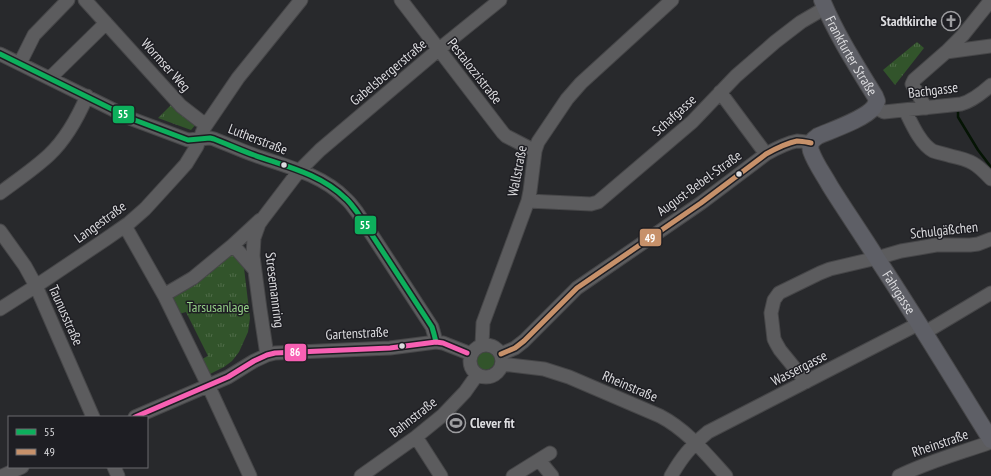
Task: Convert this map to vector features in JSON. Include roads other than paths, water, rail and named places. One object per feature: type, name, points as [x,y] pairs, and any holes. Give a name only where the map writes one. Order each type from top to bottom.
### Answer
[{"type":"main road","name":"Frankfurter Straße","points":[[824,4],[845,46],[875,96],[877,101],[873,108]]},
{"type":"main road","points":[[811,143],[818,136],[865,115],[873,108]]},
{"type":"main road","name":"Fahrgasse","points":[[811,143],[810,147],[819,168],[991,441]]},
{"type":"street","points":[[20,63],[34,35],[68,0]]},
{"type":"street","name":"Wormser Weg","points":[[85,0],[181,106],[206,124]]},
{"type":"street","name":"Langestraße","points":[[0,309],[125,226],[145,209],[178,174],[200,140],[206,124],[238,78],[301,0]]},
{"type":"street","name":"Pestalozzistraße","points":[[401,0],[503,133],[535,151]]},
{"type":"street","name":"Gabelsbergerstraße","points":[[299,171],[320,150],[438,50],[500,0]]},
{"type":"street","name":"Wallstraße","points":[[482,345],[483,323],[528,201],[535,151],[538,142],[567,99],[581,83],[672,0]]},
{"type":"street","points":[[926,108],[912,84],[914,80],[946,52],[991,0]]},
{"type":"street","name":"Schafgasse","points":[[528,201],[591,204],[598,202],[692,122],[736,76],[787,32],[824,4]]},
{"type":"street","points":[[50,78],[106,23]]},
{"type":"street","points":[[946,52],[991,46]]},
{"type":"street","name":"Lutherstraße","points":[[0,54],[120,113],[146,124],[188,140],[214,139],[324,182],[350,202],[432,327],[436,342]]},
{"type":"street","name":"Bachgasse","points":[[873,108],[884,112],[957,105],[966,103],[991,85]]},
{"type":"street","points":[[720,92],[766,154]]},
{"type":"street","points":[[0,193],[50,154],[73,123],[87,96]]},
{"type":"street","points":[[905,110],[921,139],[928,147],[936,152],[971,162],[979,167],[991,179]]},
{"type":"street","name":"August-Bebel-Straße","points":[[501,359],[524,342],[577,288],[701,203],[766,154],[798,141],[811,143]]},
{"type":"street","name":"Stresemannring","points":[[268,355],[254,268],[254,238],[259,224],[299,171]]},
{"type":"street","points":[[164,295],[193,278],[264,217]]},
{"type":"street","points":[[125,226],[164,295],[250,476]]},
{"type":"street","name":"Taunusstraße","points":[[0,231],[20,259],[36,286],[93,416]]},
{"type":"street","name":"Schulgäßchen","points":[[806,382],[774,339],[771,313],[774,300],[779,293],[824,270],[901,251],[936,245],[978,244],[991,239]]},
{"type":"street","points":[[233,245],[254,268]]},
{"type":"street","name":"Wassergasse","points":[[671,476],[682,458],[695,443],[708,432],[806,382],[991,293]]},
{"type":"street","name":"Gartenstraße","points":[[137,416],[228,377],[254,361],[268,355],[283,352],[390,348],[436,342],[443,343],[471,354]]},
{"type":"street","points":[[482,345],[493,346],[498,350],[501,359],[500,369],[497,373],[487,378],[477,375],[471,368],[470,364],[471,354],[482,345]]},
{"type":"street","name":"Rheinstraße","points":[[501,359],[544,369],[569,377],[660,416],[676,425],[726,476]]},
{"type":"street","name":"Bahnstraße","points":[[361,476],[443,415],[465,392],[477,375]]},
{"type":"street","points":[[416,436],[441,476]]},
{"type":"street","name":"Rheinstraße","points":[[899,476],[931,462],[991,441]]},
{"type":"street","points":[[513,476],[545,457],[552,476]]},
{"type":"street","points":[[2,476],[20,468]]},
{"type":"waterway","points":[[958,112],[958,117],[978,150],[991,167]]},
{"type":"place","name":"Stadtkirche","points":[[951,21]]},
{"type":"place","name":"Clever fit","points":[[456,423]]},
{"type":"park label","name":"Tarsusanlage","points":[[218,307]]}]
